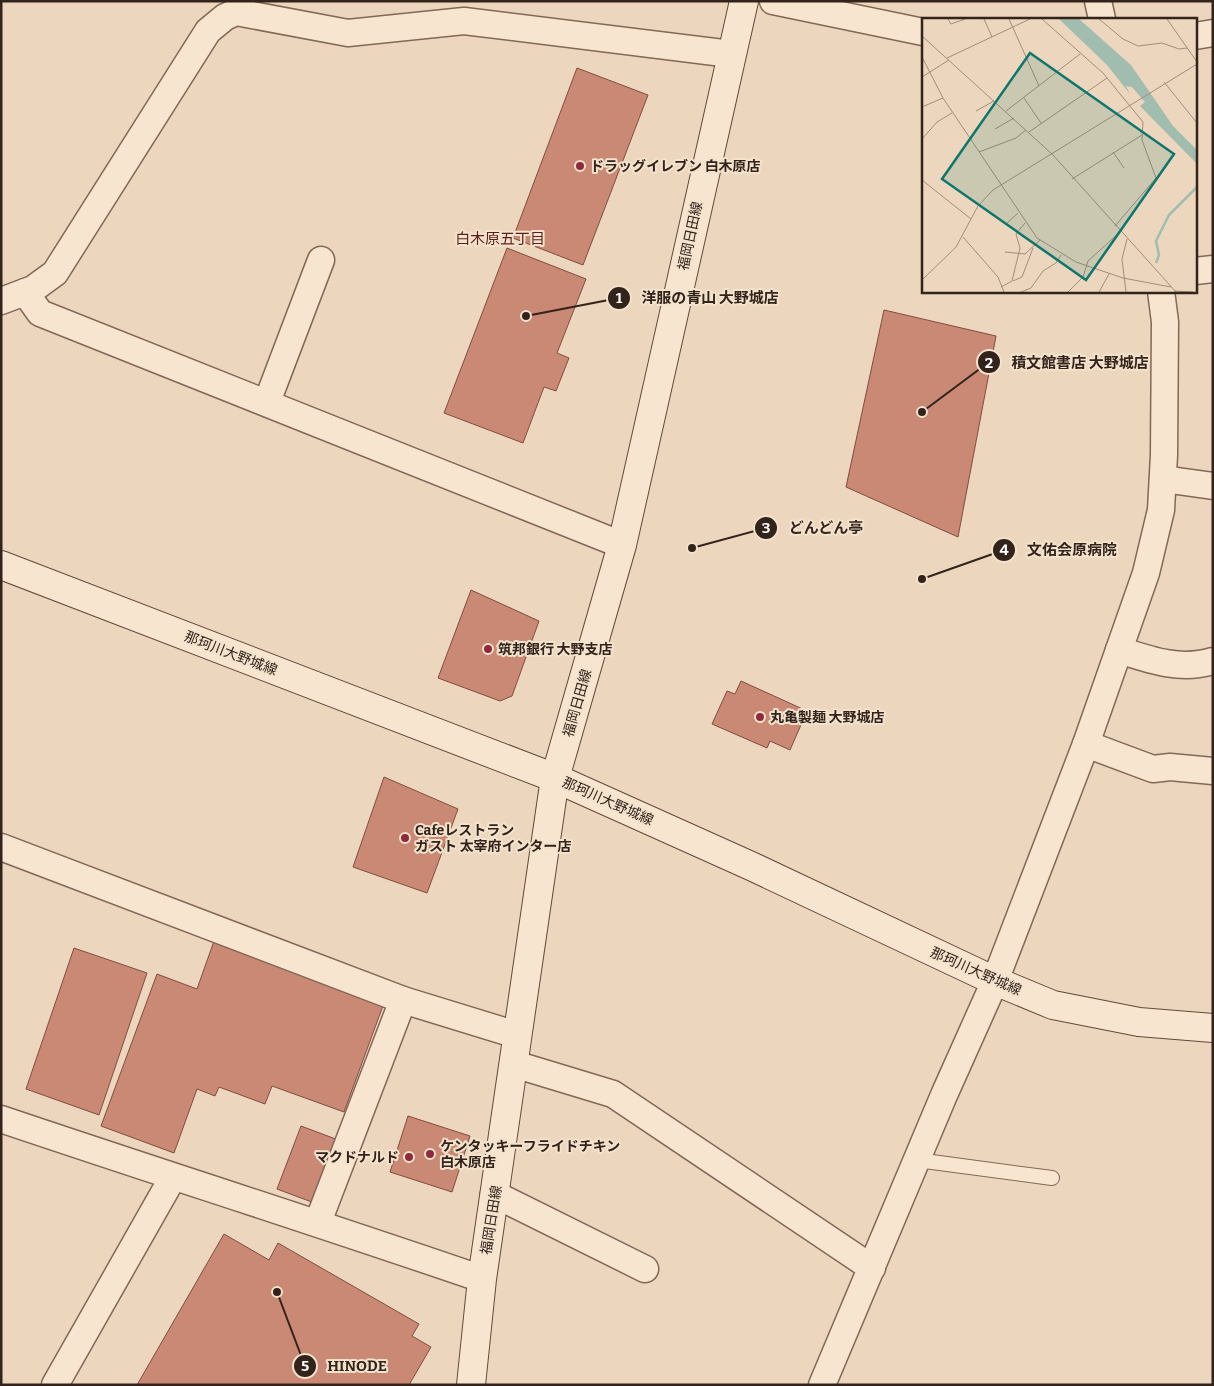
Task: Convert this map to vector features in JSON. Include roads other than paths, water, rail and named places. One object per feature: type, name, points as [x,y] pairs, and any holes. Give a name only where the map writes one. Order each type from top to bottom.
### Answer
[{"type":"main road","name":"福岡日田線","points":[[471,1385],[482,1279],[555,778],[622,545],[744,1]]},
{"type":"main road","name":"那珂川大野城線","points":[[1,565],[555,778],[751,866],[995,981],[1053,1005],[1139,1022],[1213,1028]]},
{"type":"street","points":[[773,1],[922,32]]},
{"type":"street","points":[[1098,1],[1102,18]]},
{"type":"street","points":[[622,545],[40,313],[13,296],[54,273],[208,31],[225,17],[236,12],[348,33],[464,21],[731,54]]},
{"type":"street","points":[[1196,36],[1213,33]]},
{"type":"street","points":[[267,402],[321,260]]},
{"type":"street","points":[[1196,271],[1213,269]]},
{"type":"street","points":[[822,1385],[995,981],[1086,744],[1146,573],[1160,510],[1163,479],[1165,322],[1162,292]]},
{"type":"street","points":[[1163,479],[1213,486]]},
{"type":"street","points":[[1119,650],[1163,664],[1196,667],[1213,661]]},
{"type":"street","points":[[1086,744],[1153,769],[1170,767],[1213,771]]},
{"type":"street","points":[[1,847],[403,1000],[517,1035]]},
{"type":"street","points":[[318,1222],[403,1000]]},
{"type":"street","points":[[514,1064],[614,1094],[872,1268]]},
{"type":"street","points":[[1,1119],[173,1177],[318,1222],[482,1279]]},
{"type":"street","points":[[55,1385],[173,1177]]},
{"type":"street","points":[[494,1194],[520,1205],[645,1269]]},
{"type":"lane","points":[[917,1160],[1052,1178]]},
{"type":"place","name":"ドラッグイレブン 白木原店","points":[[580,166]]},
{"type":"place","name":"洋服の青山 大野城店","points":[[526,316]]},
{"type":"place","name":"積文館書店 大野城店","points":[[922,412]]},
{"type":"place","name":"どんどん亭","points":[[692,548]]},
{"type":"place","name":"文佑会原病院","points":[[922,579]]},
{"type":"place","name":"筑邦銀行 大野支店","points":[[488,649]]},
{"type":"place","name":"丸亀製麺 大野城店","points":[[760,717]]},
{"type":"place","name":"Cafeレストラン ガスト 太宰府インター店","points":[[405,838]]},
{"type":"place","name":"ケンタッキーフライドチキン 白木原店","points":[[430,1154]]},
{"type":"place","name":"マクドナルド","points":[[409,1157]]},
{"type":"place","name":"HINODE","points":[[277,1292]]},
{"type":"district","name":"白木原五丁目","points":[[500,239]]}]
